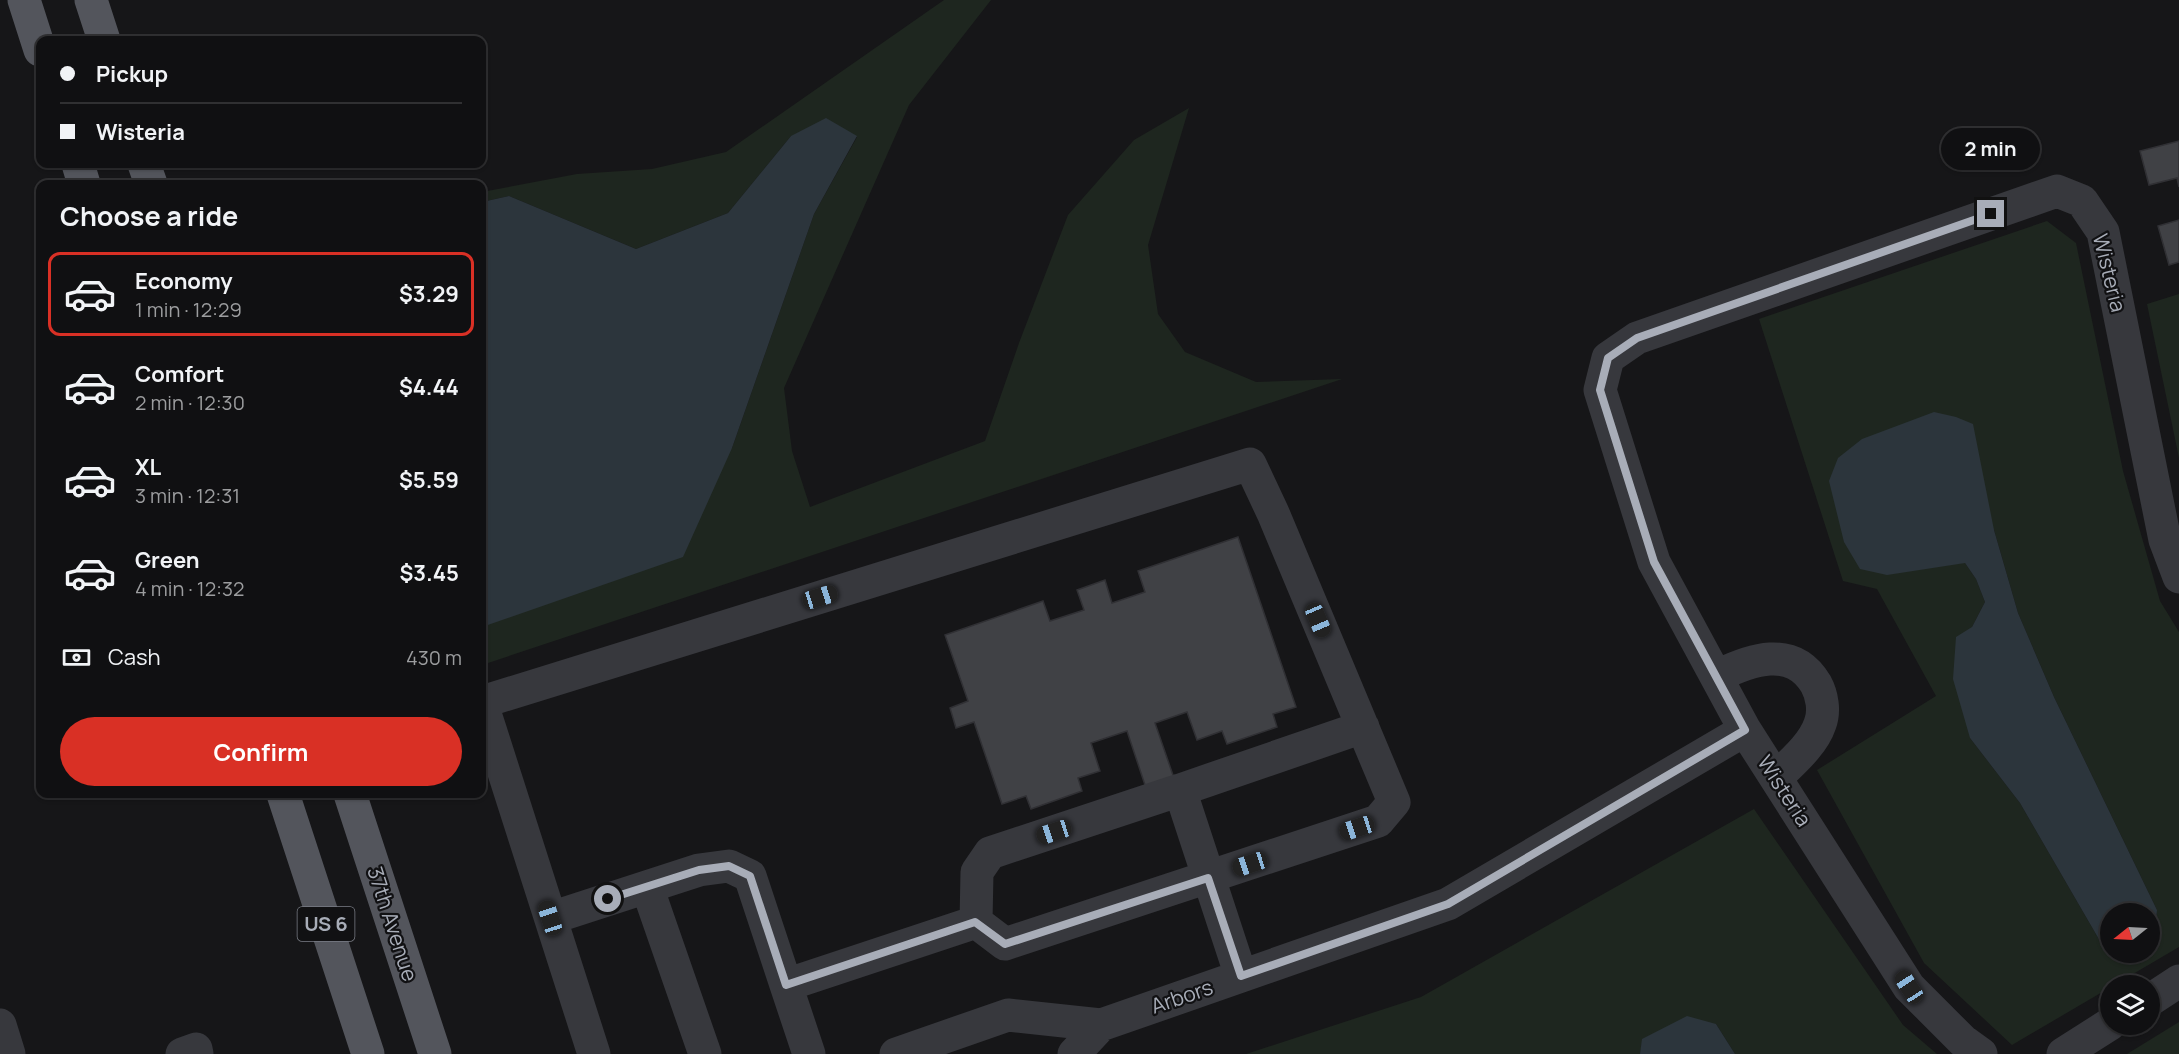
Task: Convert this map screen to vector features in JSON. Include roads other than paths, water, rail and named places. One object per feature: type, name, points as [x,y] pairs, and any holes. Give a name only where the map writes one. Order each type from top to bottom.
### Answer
[{"type":"main road","points":[[24,0],[36,38]]},
{"type":"main road","points":[[91,0],[103,36]]},
{"type":"main road","name":"US 6","points":[[284,798],[368,1054]]},
{"type":"main road","name":"37th Avenue","points":[[351,798],[435,1054]]},
{"type":"street","name":"Wisteria","points":[[1981,1054],[1963,1041],[1909,987],[1745,730],[1654,562],[1600,390],[1608,358],[1637,338],[2057,191],[2082,201],[2103,232],[2165,540],[2179,577]]},
{"type":"street","points":[[486,702],[1250,464],[1273,513],[1394,802],[1378,821],[1005,944],[975,922]]},
{"type":"street","points":[[1717,676],[1754,661],[1774,658],[1791,661],[1807,671],[1817,686],[1823,705],[1820,725],[1806,748],[1776,778]]},
{"type":"street","points":[[486,716],[594,1054]]},
{"type":"street","points":[[975,922],[977,872],[990,853],[1363,727]]},
{"type":"street","name":"Arbors","points":[[896,1054],[1008,1015],[1101,1025],[1448,904],[1745,730]]},
{"type":"street","points":[[1180,790],[1241,976]]},
{"type":"street","points":[[550,918],[699,870],[729,866],[750,876],[809,1054]]},
{"type":"street","points":[[647,887],[705,1054]]},
{"type":"street","points":[[786,985],[975,922]]},
{"type":"street","points":[[2160,993],[2179,981]]},
{"type":"street","points":[[0,1025],[9,1054]]},
{"type":"street","name":"Arbors","points":[[1074,1054],[1101,1025]]},
{"type":"street","points":[[2063,1054],[2100,1030]]},
{"type":"street","points":[[182,1054],[196,1049],[197,1054]]}]
